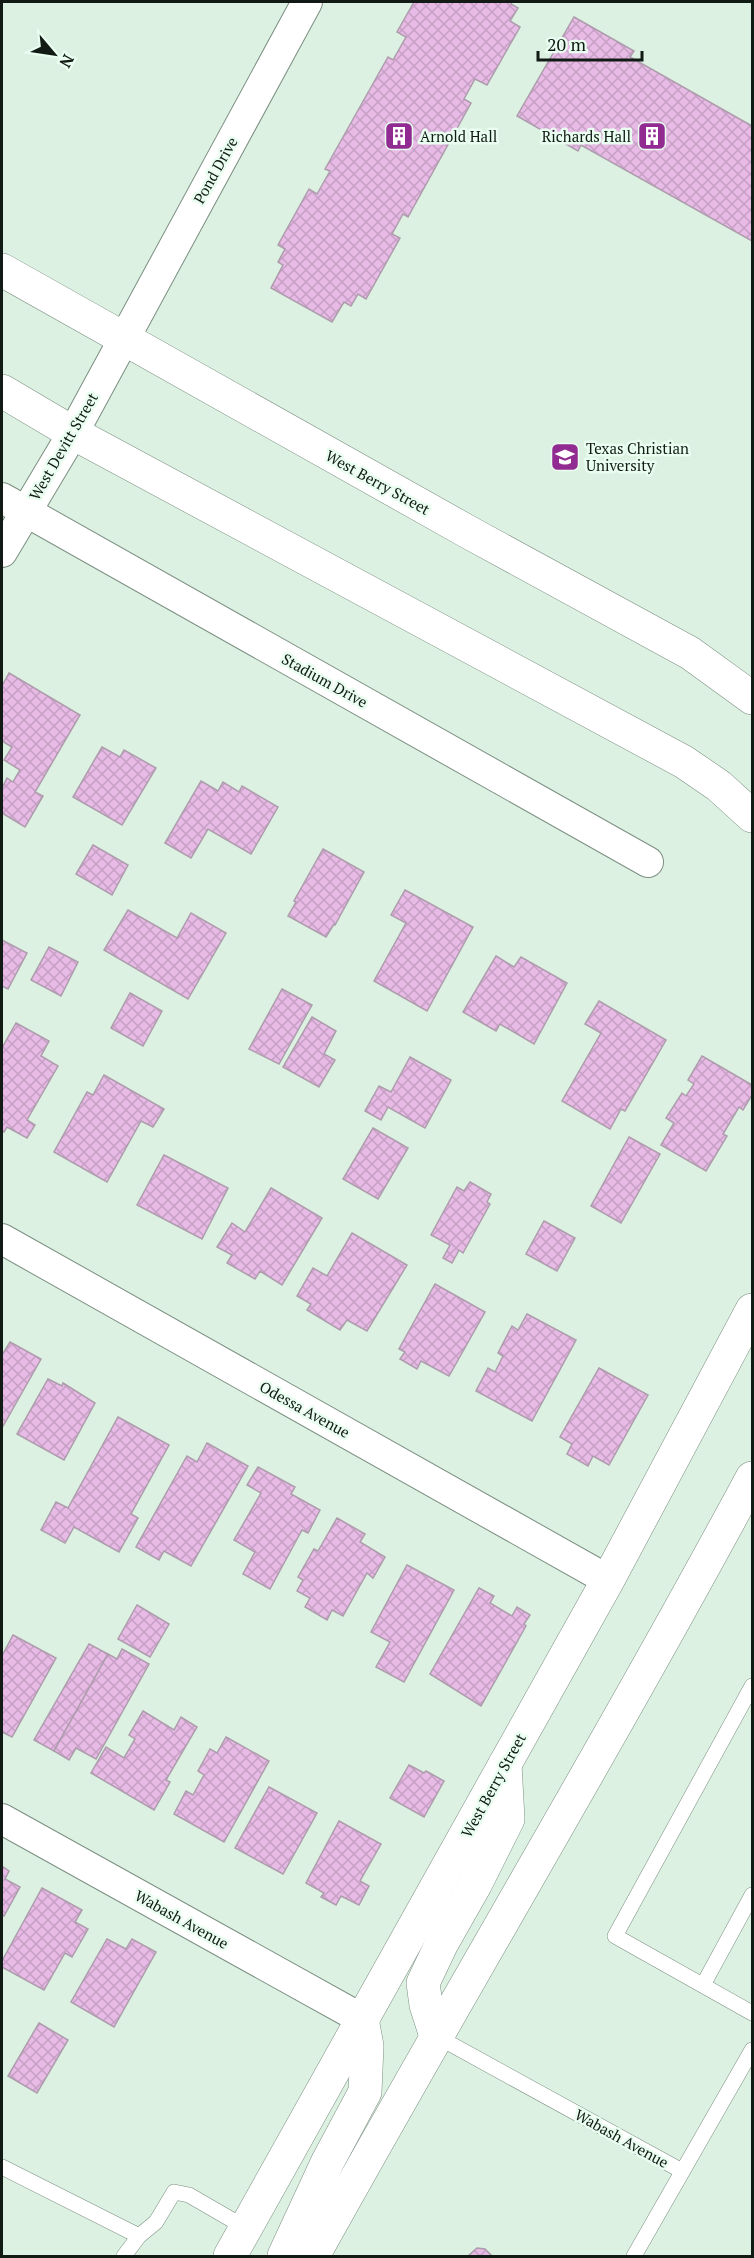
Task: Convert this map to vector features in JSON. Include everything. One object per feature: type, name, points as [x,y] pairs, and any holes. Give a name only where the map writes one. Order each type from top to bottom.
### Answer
[{"type":"main road","name":"West Berry Street","points":[[2,270],[122,339],[690,653],[753,698]]},
{"type":"main road","points":[[2,391],[73,433],[684,762],[719,786],[753,816]]},
{"type":"main road","name":"West Berry Street","points":[[230,2256],[608,1580],[753,1310]]},
{"type":"main road","points":[[313,2256],[436,2036],[676,1619],[753,1478]]},
{"type":"main road","points":[[436,2036],[426,2005],[423,1983],[508,1820],[505,1764]]},
{"type":"main road","points":[[284,2256],[327,2161],[365,2092],[367,2046],[362,2019]]},
{"type":"street","name":"Pond Drive","points":[[122,339],[307,2]]},
{"type":"street","name":"West Devitt Street","points":[[2,552],[13,505],[73,433],[122,339]]},
{"type":"street","name":"Stadium Drive","points":[[13,505],[648,862]]},
{"type":"street","name":"Odessa Avenue","points":[[2,1239],[608,1580]]},
{"type":"street","name":"Wabash Avenue","points":[[2,1819],[362,2019]]},
{"type":"lane","points":[[753,1686],[615,1936],[753,2013]]},
{"type":"lane","points":[[703,1985],[753,1895]]},
{"type":"lane","name":"Wabash Avenue","points":[[436,2036],[682,2170]]},
{"type":"lane","points":[[634,2256],[753,2050]]},
{"type":"lane","points":[[2,2167],[139,2236]]},
{"type":"lane","points":[[124,2256],[139,2236],[156,2222],[174,2192],[189,2195],[246,2228]]},
{"type":"building","name":"Arnold Hall","points":[[414,2],[512,2],[511,4],[518,8],[510,21],[520,27],[487,85],[475,79],[464,99],[471,103],[408,217],[403,214],[392,234],[400,238],[366,299],[358,294],[351,306],[344,302],[332,322],[271,288],[283,265],[278,262],[285,249],[278,245],[309,189],[317,194],[330,171],[325,169],[388,57],[393,60],[406,37],[397,32]]},
{"type":"building","name":"Richards Hall","points":[[574,17],[634,51],[630,57],[752,126],[752,241],[581,145],[578,151],[517,116]]},
{"type":"building","points":[[9,673],[80,715],[35,792],[43,796],[25,827],[2,813],[2,788],[7,778],[13,782],[20,770],[4,760],[12,747],[2,741],[2,686]]},
{"type":"building","points":[[102,747],[120,757],[124,750],[156,768],[122,825],[73,797]]},
{"type":"building","points":[[201,781],[218,791],[223,782],[239,792],[242,786],[278,807],[251,854],[208,829],[191,858],[165,843]]},
{"type":"building","points":[[93,845],[128,865],[112,895],[76,874]]},
{"type":"building","points":[[323,849],[364,872],[326,937],[288,916]]},
{"type":"building","points":[[405,890],[473,927],[427,1011],[374,981],[406,923],[391,915]]},
{"type":"building","points":[[128,910],[177,938],[191,913],[226,933],[188,999],[104,950]]},
{"type":"building","points":[[2,940],[27,953],[8,989],[2,986]]},
{"type":"building","points":[[49,947],[78,962],[61,996],[31,980]]},
{"type":"building","points":[[496,956],[514,967],[521,957],[567,983],[534,1044],[500,1024],[496,1031],[463,1012]]},
{"type":"building","points":[[282,989],[312,1005],[279,1064],[249,1049]]},
{"type":"building","points":[[130,993],[162,1011],[143,1046],[111,1028]]},
{"type":"building","points":[[599,1001],[666,1040],[625,1111],[621,1109],[610,1129],[562,1101],[601,1033],[585,1024]]},
{"type":"building","points":[[312,1017],[336,1031],[324,1054],[335,1060],[319,1087],[283,1067]]},
{"type":"building","points":[[16,1023],[49,1041],[41,1056],[58,1066],[27,1120],[35,1125],[27,1138],[7,1127],[4,1132],[2,1130],[2,1048]]},
{"type":"building","points":[[702,1056],[752,1085],[752,1095],[743,1110],[739,1107],[723,1134],[727,1136],[706,1171],[661,1145],[674,1123],[666,1118],[682,1093],[686,1096],[694,1084],[688,1080]]},
{"type":"building","points":[[410,1057],[451,1080],[425,1128],[388,1107],[381,1120],[365,1111],[379,1086],[391,1092]]},
{"type":"building","points":[[104,1075],[164,1109],[153,1127],[141,1121],[107,1182],[54,1152],[87,1092],[93,1095]]},
{"type":"building","points":[[373,1128],[408,1148],[378,1199],[343,1179]]},
{"type":"building","points":[[629,1137],[660,1154],[621,1223],[591,1206]]},
{"type":"building","points":[[164,1155],[228,1188],[202,1239],[137,1205]]},
{"type":"building","points":[[470,1182],[491,1194],[487,1202],[490,1204],[463,1253],[459,1250],[452,1263],[443,1258],[450,1245],[431,1235],[457,1187],[464,1191]]},
{"type":"building","points":[[271,1188],[322,1218],[282,1285],[260,1271],[255,1279],[227,1263],[232,1255],[217,1247],[232,1223],[245,1232]]},
{"type":"building","points":[[544,1221],[575,1238],[557,1271],[526,1254]]},
{"type":"building","points":[[352,1233],[407,1265],[367,1331],[347,1320],[340,1330],[307,1310],[311,1304],[297,1296],[313,1268],[327,1276]]},
{"type":"building","points":[[435,1284],[485,1312],[449,1376],[421,1361],[417,1369],[400,1359],[405,1352],[399,1349]]},
{"type":"building","points":[[527,1314],[576,1340],[532,1421],[476,1391],[488,1368],[495,1372],[503,1356],[498,1353],[512,1326],[518,1330]]},
{"type":"building","points":[[10,1342],[41,1359],[2,1428],[2,1355]]},
{"type":"building","points":[[599,1368],[648,1395],[609,1465],[593,1456],[588,1466],[567,1454],[572,1444],[560,1437]]},
{"type":"building","points":[[48,1379],[62,1386],[63,1383],[95,1403],[64,1460],[17,1434]]},
{"type":"building","points":[[118,1417],[169,1445],[131,1514],[138,1518],[119,1552],[74,1527],[65,1543],[41,1530],[56,1502],[68,1508]]},
{"type":"building","points":[[207,1443],[248,1466],[191,1566],[164,1551],[159,1560],[136,1547],[187,1456],[197,1462]]},
{"type":"building","points":[[258,1467],[295,1487],[291,1494],[320,1510],[308,1533],[302,1530],[270,1589],[243,1574],[255,1552],[234,1540],[261,1493],[247,1485]]},
{"type":"building","points":[[337,1518],[365,1534],[360,1542],[385,1557],[373,1578],[367,1573],[343,1616],[332,1610],[327,1620],[305,1607],[310,1598],[297,1591],[303,1580],[298,1577],[314,1549],[318,1551]]},
{"type":"building","points":[[407,1565],[454,1590],[404,1682],[376,1667],[390,1642],[371,1632]]},
{"type":"building","points":[[479,1588],[494,1596],[490,1603],[512,1616],[517,1607],[530,1615],[481,1706],[430,1674]]},
{"type":"building","points":[[137,1605],[169,1624],[150,1657],[118,1639]]},
{"type":"building","points":[[13,1635],[56,1658],[12,1737],[2,1732],[2,1656]]},
{"type":"building","points":[[89,1644],[108,1654],[54,1751],[34,1740]]},
{"type":"building","points":[[122,1649],[149,1664],[96,1759],[76,1748],[69,1760],[54,1751],[108,1654],[117,1659]]},
{"type":"building","points":[[143,1711],[174,1730],[181,1717],[197,1727],[166,1780],[170,1782],[154,1810],[91,1773],[106,1747],[124,1758],[135,1739],[129,1735]]},
{"type":"building","points":[[226,1737],[269,1761],[224,1842],[174,1814],[186,1791],[193,1795],[204,1775],[198,1771],[210,1749],[217,1753]]},
{"type":"building","points":[[409,1765],[444,1781],[424,1817],[390,1798]]},
{"type":"building","points":[[269,1787],[317,1813],[283,1874],[235,1848]]},
{"type":"building","points":[[339,1821],[381,1844],[360,1881],[369,1886],[359,1905],[341,1896],[336,1905],[321,1897],[324,1893],[306,1883]]},
{"type":"building","points":[[2,1866],[9,1871],[5,1879],[20,1887],[4,1916],[2,1914]]},
{"type":"building","points":[[42,1888],[82,1910],[75,1922],[88,1929],[72,1957],[65,1953],[44,1990],[2,1967],[2,1961]]},
{"type":"building","points":[[107,1939],[126,1949],[132,1939],[156,1952],[114,2027],[71,2002]]},
{"type":"building","points":[[39,2023],[68,2040],[37,2093],[8,2076]]},
{"type":"building","points":[[477,2248],[485,2249],[492,2256],[468,2256]]},
{"type":"place","name":"Arnold Hall","points":[[399,136]]},
{"type":"place","name":"Richards Hall","points":[[652,136]]},
{"type":"place","name":"Texas Christian University","points":[[565,457]]}]
